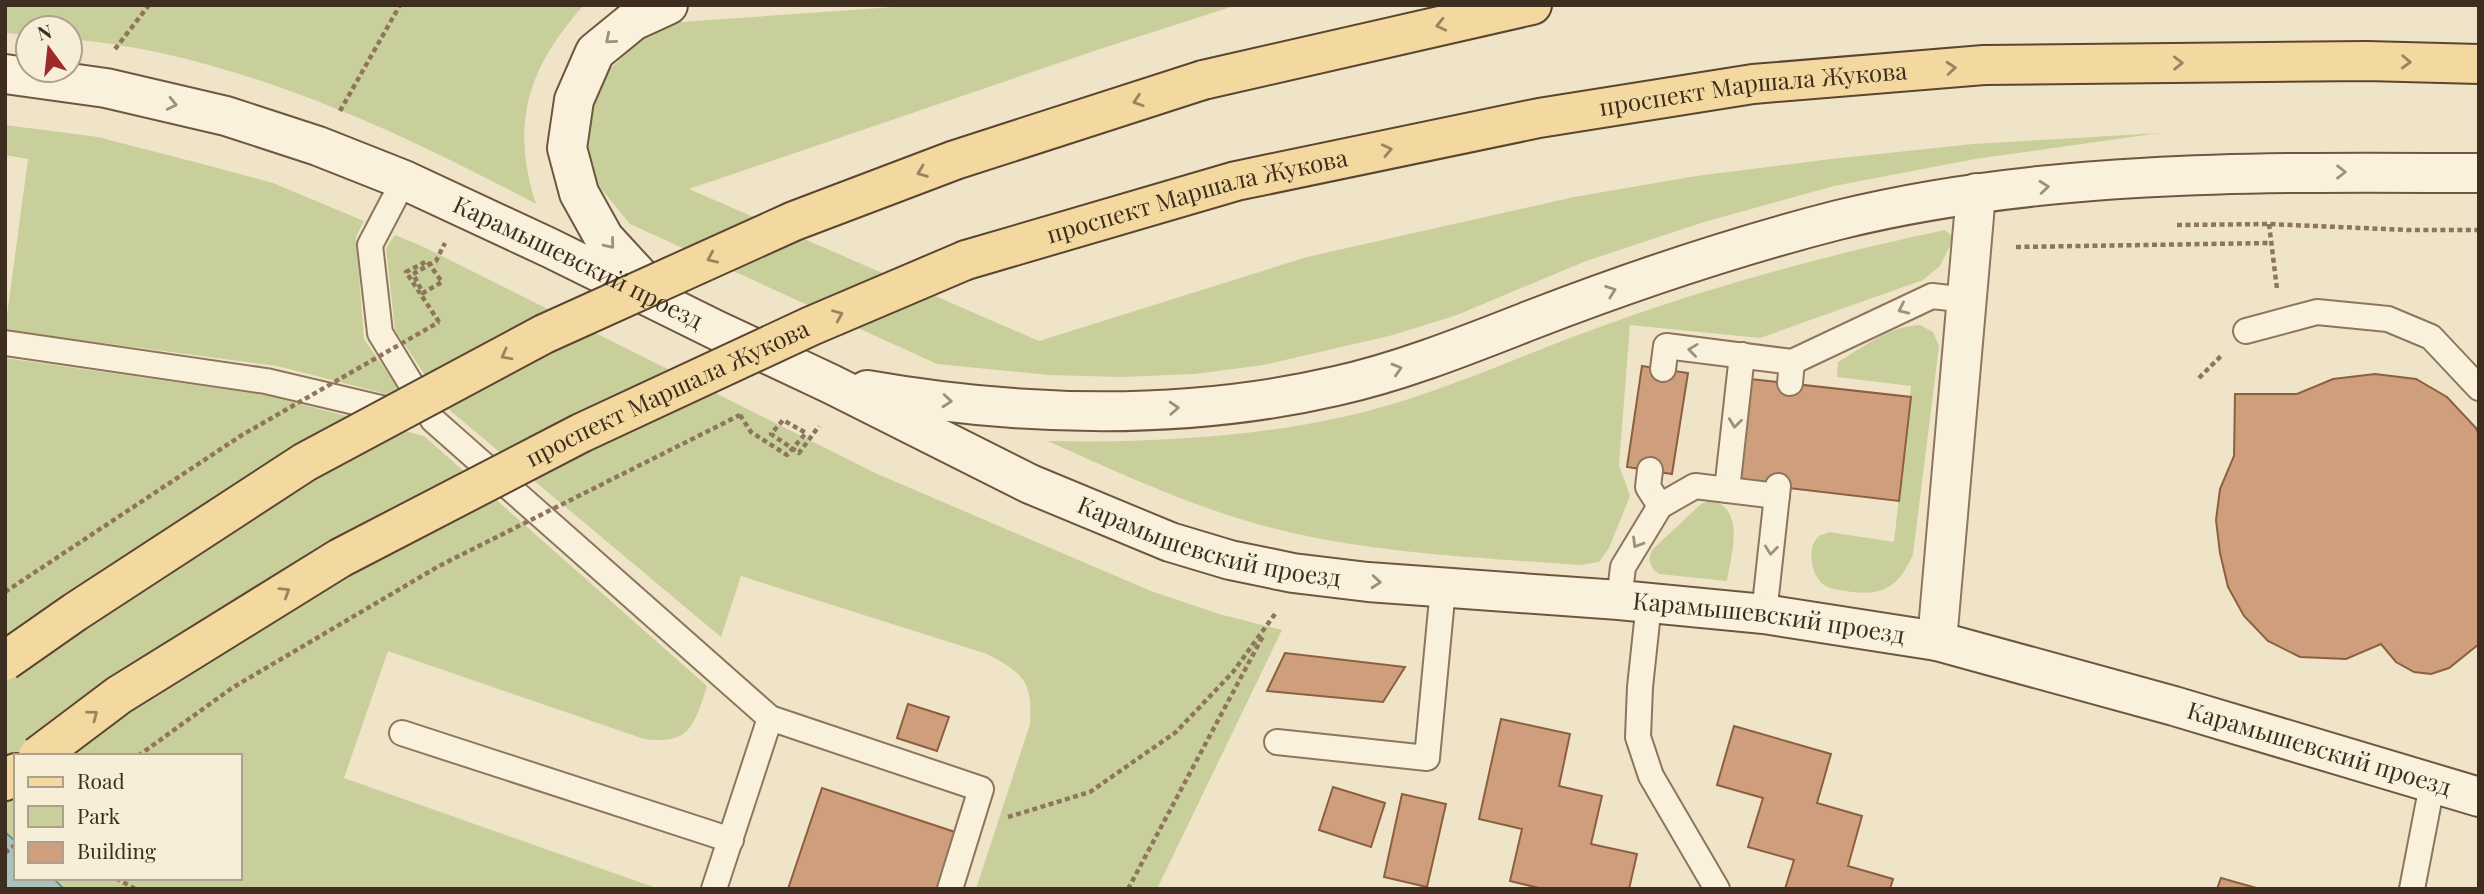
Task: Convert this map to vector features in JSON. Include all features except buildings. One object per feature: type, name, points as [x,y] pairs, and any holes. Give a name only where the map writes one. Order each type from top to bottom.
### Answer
[{"type":"main road","points":[[5,660],[305,462],[544,334],[794,221],[955,160],[1203,80],[1532,5]]},
{"type":"main road","name":"проспект Маршала Жукова","points":[[41,754],[119,695],[340,558],[581,433],[811,326],[966,260],[1236,181],[1539,118],[1753,84],[1984,65],[2367,61],[2479,64]]},
{"type":"street","points":[[668,5],[633,20],[595,52],[574,100],[567,148],[579,193],[604,238],[633,272],[668,306]]},
{"type":"street","name":"Карамышевский проезд","points":[[5,74],[106,88],[226,116],[318,146],[404,180],[831,384],[1030,484],[1170,542],[1230,560],[1293,573],[1764,614],[1937,641],[2174,706],[2479,797]]},
{"type":"street","points":[[831,384],[937,400],[1047,409],[1123,411],[1198,407],[1269,399],[1338,386],[1403,367],[1714,253],[1842,219],[1976,193],[2162,177],[2479,173]]},
{"type":"street","points":[[1937,641],[1976,193]]},
{"type":"lane","points":[[404,180],[370,245],[380,333],[433,420],[770,718],[981,789],[950,889]]},
{"type":"lane","points":[[1663,369],[1666,346],[1742,355],[1791,372],[1932,296],[1968,300]]},
{"type":"lane","points":[[2246,331],[2317,312],[2388,319],[2431,337],[2479,388]]},
{"type":"lane","points":[[5,343],[266,381],[433,420]]},
{"type":"lane","points":[[1727,490],[1742,355]]},
{"type":"lane","points":[[1650,470],[1648,486],[1660,506]]},
{"type":"lane","points":[[1717,889],[1651,776],[1638,737],[1640,687],[1634,601],[1623,567],[1660,506],[1695,486],[1777,491],[1764,614]]},
{"type":"lane","points":[[1277,742],[1427,758],[1443,588]]},
{"type":"lane","points":[[714,889],[770,718]]},
{"type":"lane","points":[[402,733],[731,840]]},
{"type":"lane","points":[[2412,889],[2432,785]]},
{"type":"path","points":[[111,54],[149,5]]},
{"type":"path","points":[[318,146],[400,5]]},
{"type":"path","points":[[2177,225],[2269,224],[2479,230]]},
{"type":"path","points":[[2269,224],[2278,298]]},
{"type":"path","points":[[5,592],[242,435],[439,322],[406,272],[427,261],[435,271],[442,282],[423,293],[413,274],[425,267],[436,261],[445,243]]},
{"type":"path","points":[[2016,247],[2270,243]]},
{"type":"path","points":[[141,754],[232,688],[439,566],[740,415],[751,432],[787,455],[793,448],[793,448],[800,440],[806,433],[783,420],[771,434],[790,446],[793,448],[799,453],[819,426]]},
{"type":"path","points":[[970,822],[1018,815],[1090,792],[1132,764],[1175,732],[1210,697],[1252,649],[1275,614],[1128,889]]},
{"type":"path","points":[[119,880],[135,889]]},
{"type":"green space","points":[[5,5],[584,5],[549,51],[529,98],[525,148],[528,175],[536,204],[426,149],[310,99],[191,60],[84,41],[84,14],[14,14],[14,34],[5,33]]},
{"type":"green space","points":[[922,5],[1237,5],[689,189],[1039,341],[1307,257],[1574,197],[1696,176],[1831,159],[1973,144],[2160,133],[1975,159],[1834,186],[1704,222],[1586,261],[1457,315],[1393,335],[1263,365],[1195,374],[1121,377],[1048,375],[937,364],[630,224],[598,185],[586,145],[590,108],[611,68],[641,39],[681,22]]},
{"type":"green space","points":[[5,125],[98,137],[210,166],[273,183],[364,221],[356,237],[364,339],[406,399],[277,366],[5,330],[28,159],[5,155]]},
{"type":"green space","points":[[1945,230],[1954,238],[1940,266],[1923,280],[1760,338],[1630,325],[1619,465],[1630,496],[1609,548],[1599,562],[1580,565],[1436,554],[1363,546],[1293,533],[1199,505],[1048,441],[1197,438],[1270,430],[1343,417],[1444,387],[1575,336],[1691,296],[1860,249]]},
{"type":"green space","points":[[395,235],[426,248],[875,473],[1151,591],[1219,614],[1282,630],[1157,889],[976,889],[1030,724],[1030,698],[1017,673],[987,654],[741,576],[721,637],[447,408],[395,330],[386,248]]},
{"type":"green space","points":[[1920,325],[1933,332],[1939,346],[1913,554],[1897,581],[1882,590],[1863,593],[1830,588],[1820,581],[1813,568],[1812,547],[1819,536],[1829,532],[1894,542],[1911,386],[1837,377],[1838,362],[1887,333]]},
{"type":"green space","points":[[5,358],[265,395],[424,436],[707,686],[694,721],[681,735],[672,739],[644,739],[388,651],[344,778],[659,889],[64,889],[55,880],[242,880],[242,754],[14,754],[14,840],[5,832]]},
{"type":"green space","points":[[1712,500],[1723,506],[1733,523],[1733,546],[1727,581],[1659,574],[1649,560],[1652,550],[1701,504]]},
{"type":"water","points":[[5,832],[14,840],[14,880],[55,880],[64,889],[5,889]]}]
